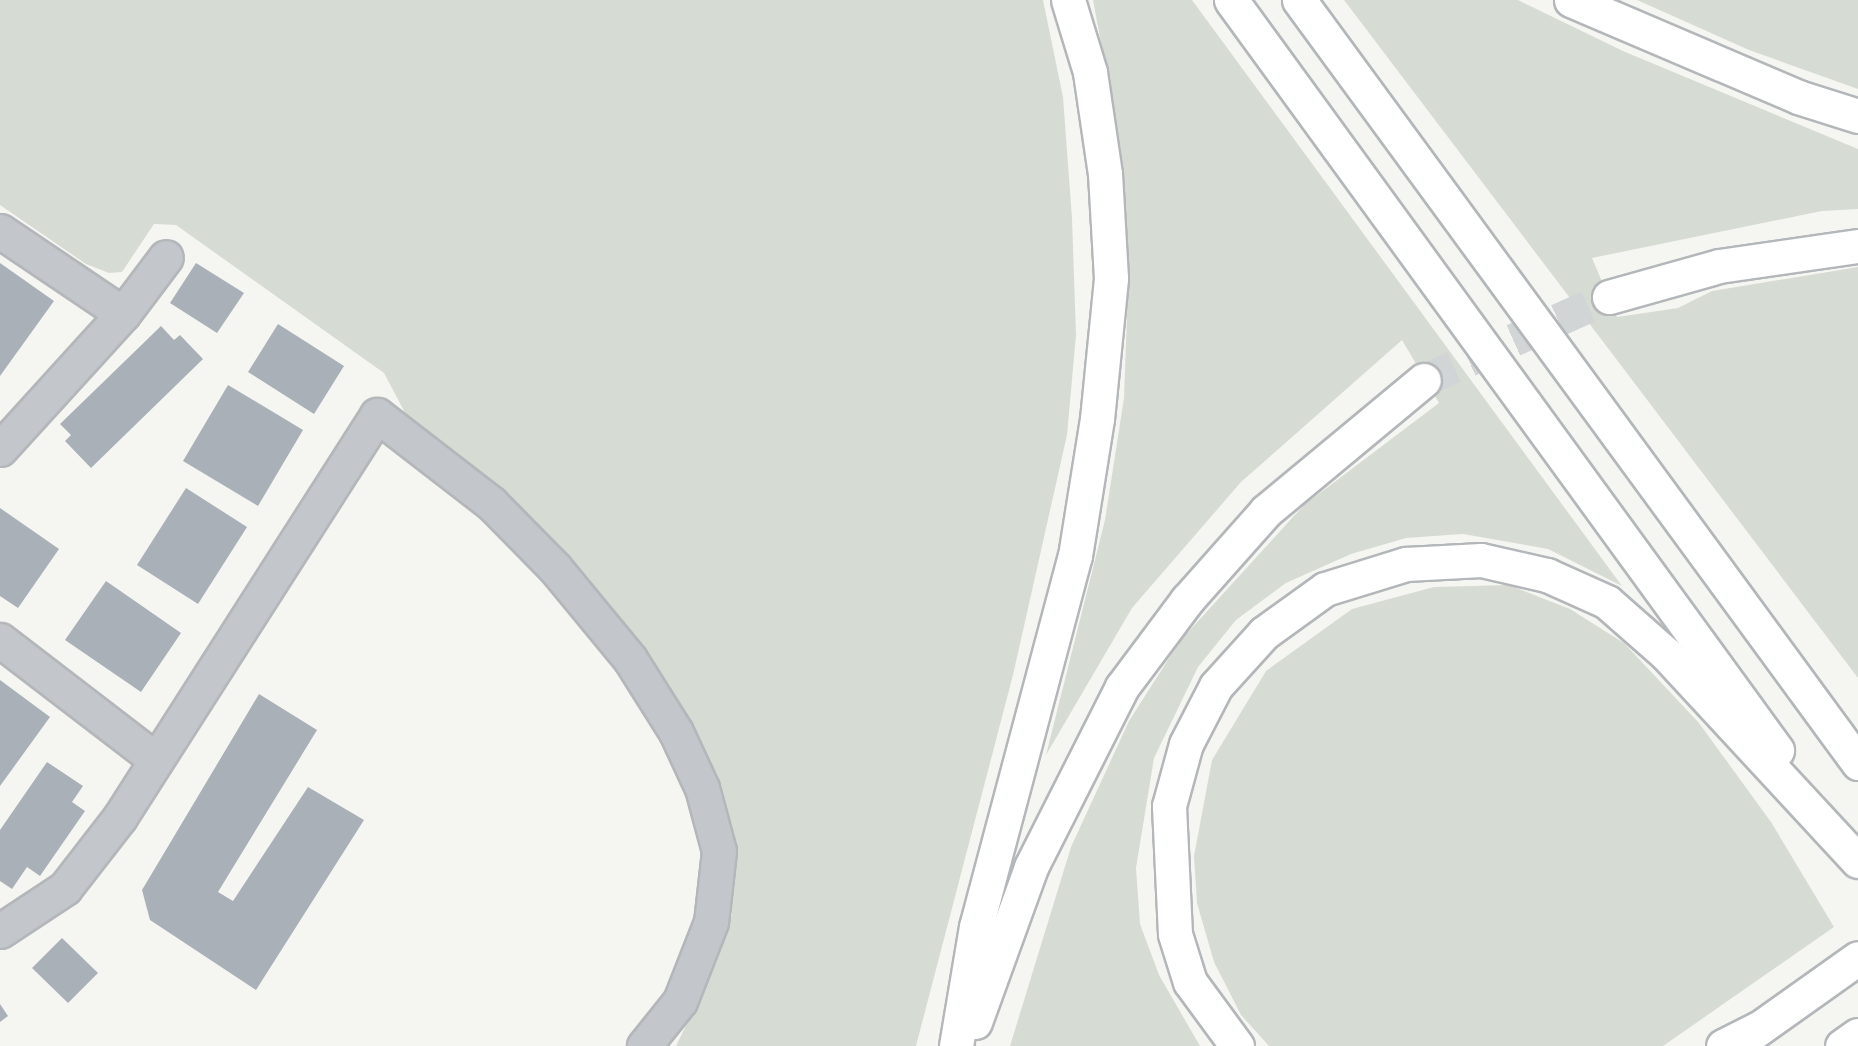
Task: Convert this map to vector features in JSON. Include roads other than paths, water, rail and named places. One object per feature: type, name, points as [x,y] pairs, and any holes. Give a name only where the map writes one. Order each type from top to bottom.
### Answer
[{"type":"highway","points":[[956,1046],[976,927],[1075,556],[1097,419],[1110,278],[1105,174],[1090,72],[1068,0]]},
{"type":"highway","points":[[1231,0],[1858,861]]},
{"type":"highway","points":[[1299,0],[1858,763]]},
{"type":"highway","points":[[1571,0],[1798,97],[1858,116]]},
{"type":"highway","points":[[1609,297],[1719,266],[1858,246]]},
{"type":"highway","points":[[967,1046],[1031,867],[1122,687],[1187,600],[1266,512],[1424,380]]},
{"type":"highway","points":[[1237,1046],[1190,982],[1175,934],[1169,807],[1186,744],[1216,686],[1264,633],[1325,589],[1406,564],[1481,560],[1547,575],[1608,602],[1666,654],[1858,861]]},
{"type":"highway","points":[[1723,1046],[1747,1037],[1858,958]]},
{"type":"highway","points":[[1842,1046],[1858,1035]]},
{"type":"street","points":[[0,231],[123,314]]},
{"type":"street","points":[[0,449],[123,314],[166,257]]},
{"type":"street","points":[[0,931],[65,888],[120,817],[377,415],[491,503],[555,568],[630,659],[676,732],[702,788],[719,851],[711,922],[680,1001],[644,1046]]},
{"type":"street","points":[[0,640],[155,759]]},
{"type":"tunnel","points":[[1424,380],[1609,297]]}]
